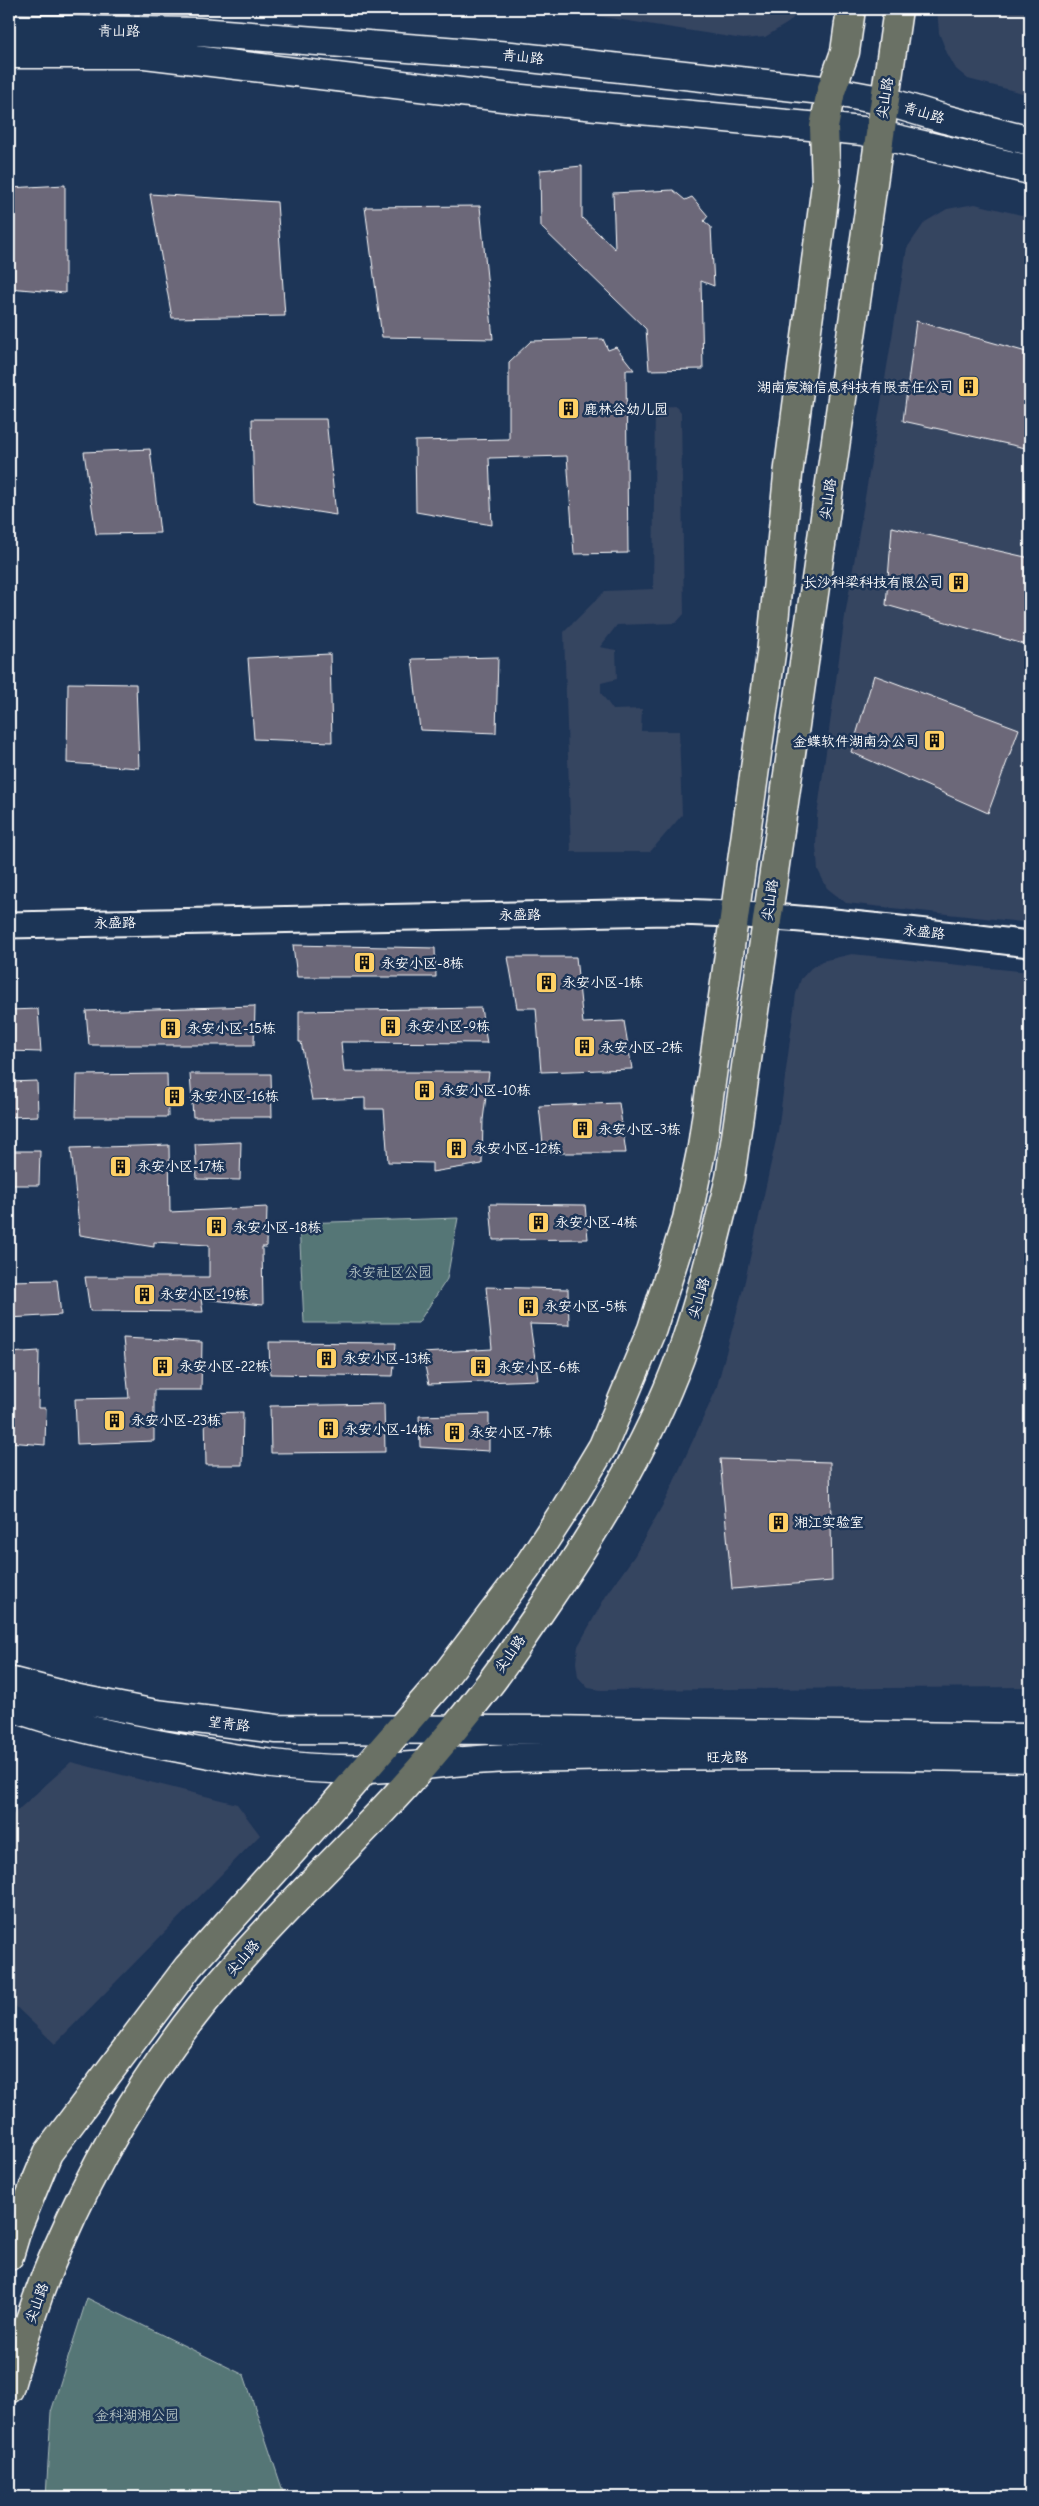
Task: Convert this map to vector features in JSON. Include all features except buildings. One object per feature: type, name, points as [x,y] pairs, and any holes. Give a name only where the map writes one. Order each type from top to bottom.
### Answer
[{"type":"main road","points":[[9,2256],[18,2226],[48,2153],[188,1967],[439,1684],[526,1569],[559,1520],[603,1446],[635,1373],[668,1283],[689,1210],[702,1147],[770,654],[788,475],[826,184],[824,127],[831,91],[846,52],[851,9]]},
{"type":"main road","name":"尖山路","points":[[9,2389],[32,2315],[57,2248],[120,2125],[157,2066],[200,2008],[248,1950],[424,1764],[491,1682],[591,1536],[645,1435],[677,1364],[706,1276],[730,1178],[898,9]]},
{"type":"main road","name":"青山路","points":[[9,28],[199,32],[511,56],[831,91],[885,101],[1030,141]]},
{"type":"main road","name":"青山路","points":[[9,54],[145,54],[511,98],[824,127],[879,134],[1030,170]]},
{"type":"main road","name":"望青路","points":[[9,1681],[79,1699],[212,1722],[277,1729],[454,1729]]},
{"type":"main road","points":[[9,1706],[53,1722],[217,1756],[283,1766],[365,1769],[424,1764]]},
{"type":"main road","name":"旺龙路","points":[[454,1729],[1030,1738]]},
{"type":"main road","name":"旺龙路","points":[[424,1764],[522,1758],[854,1756],[1030,1758]]},
{"type":"street","name":"永盛路","points":[[9,925],[658,912],[768,921],[1030,954]]},
{"type":"street","name":"永盛路","points":[[9,935],[668,922],[733,919]]},
{"type":"street","name":"永盛路","points":[[768,921],[822,920],[1030,944]]},
{"type":"shaded area","points":[[552,9],[802,9],[788,23],[765,37],[743,39]]},
{"type":"shaded area","points":[[937,9],[1030,9],[1030,95],[968,79],[956,69],[939,33]]},
{"type":"shaded area","points":[[975,204],[1030,217],[1030,923],[846,903],[827,888],[818,870],[816,846],[817,816],[845,616],[907,248],[925,222],[947,209]]},
{"type":"shaded area","points":[[676,406],[681,412],[684,614],[676,623],[617,625],[600,647],[616,650],[617,679],[601,683],[601,693],[613,710],[642,709],[641,731],[679,731],[682,815],[650,852],[571,852],[564,632],[605,591],[653,589],[655,407]]},
{"type":"shaded area","points":[[852,954],[1030,972],[1030,1687],[601,1690],[588,1688],[578,1677],[576,1662],[578,1646],[606,1596],[635,1555],[666,1499],[716,1390],[744,1285],[778,1131],[796,994],[801,979],[811,968],[822,961]]},
{"type":"shaded area","points":[[71,1762],[237,1804],[260,1835],[55,2044],[9,2000],[9,1818]]},
{"type":"green space","name":"永安社区公园","points":[[458,1218],[447,1279],[418,1323],[304,1323],[299,1223]]},
{"type":"green space","name":"金科湖湘公园","points":[[87,2298],[244,2375],[285,2497],[46,2497],[51,2412]]},
{"type":"place","name":"湖南宸瀚信息科技有限责任公司","points":[[969,387]]},
{"type":"place","name":"鹿林谷幼儿园","points":[[568,409]]},
{"type":"place","name":"长沙科梁科技有限公司","points":[[959,582]]},
{"type":"place","name":"金蝶软件湖南分公司","points":[[935,741]]},
{"type":"place","name":"永安小区-8栋","points":[[365,963]]},
{"type":"place","name":"永安小区-1栋","points":[[546,982]]},
{"type":"place","name":"永安小区-9栋","points":[[391,1026]]},
{"type":"place","name":"永安小区-15栋","points":[[171,1028]]},
{"type":"place","name":"永安小区-2栋","points":[[584,1047]]},
{"type":"place","name":"永安小区-10栋","points":[[425,1090]]},
{"type":"place","name":"永安小区-16栋","points":[[174,1096]]},
{"type":"place","name":"永安小区-3栋","points":[[582,1129]]},
{"type":"place","name":"永安小区-12栋","points":[[457,1148]]},
{"type":"place","name":"永安小区-17栋","points":[[121,1166]]},
{"type":"place","name":"永安小区-4栋","points":[[539,1222]]},
{"type":"place","name":"永安小区-18栋","points":[[217,1227]]},
{"type":"place","name":"永安小区-19栋","points":[[144,1294]]},
{"type":"place","name":"永安小区-5栋","points":[[528,1306]]},
{"type":"place","name":"永安小区-13栋","points":[[327,1358]]},
{"type":"place","name":"永安小区-22栋","points":[[163,1366]]},
{"type":"place","name":"永安小区-6栋","points":[[481,1367]]},
{"type":"place","name":"永安小区-23栋","points":[[115,1420]]},
{"type":"place","name":"永安小区-14栋","points":[[328,1429]]},
{"type":"place","name":"永安小区-7栋","points":[[454,1432]]},
{"type":"place","name":"湘江实验室","points":[[778,1522]]}]
